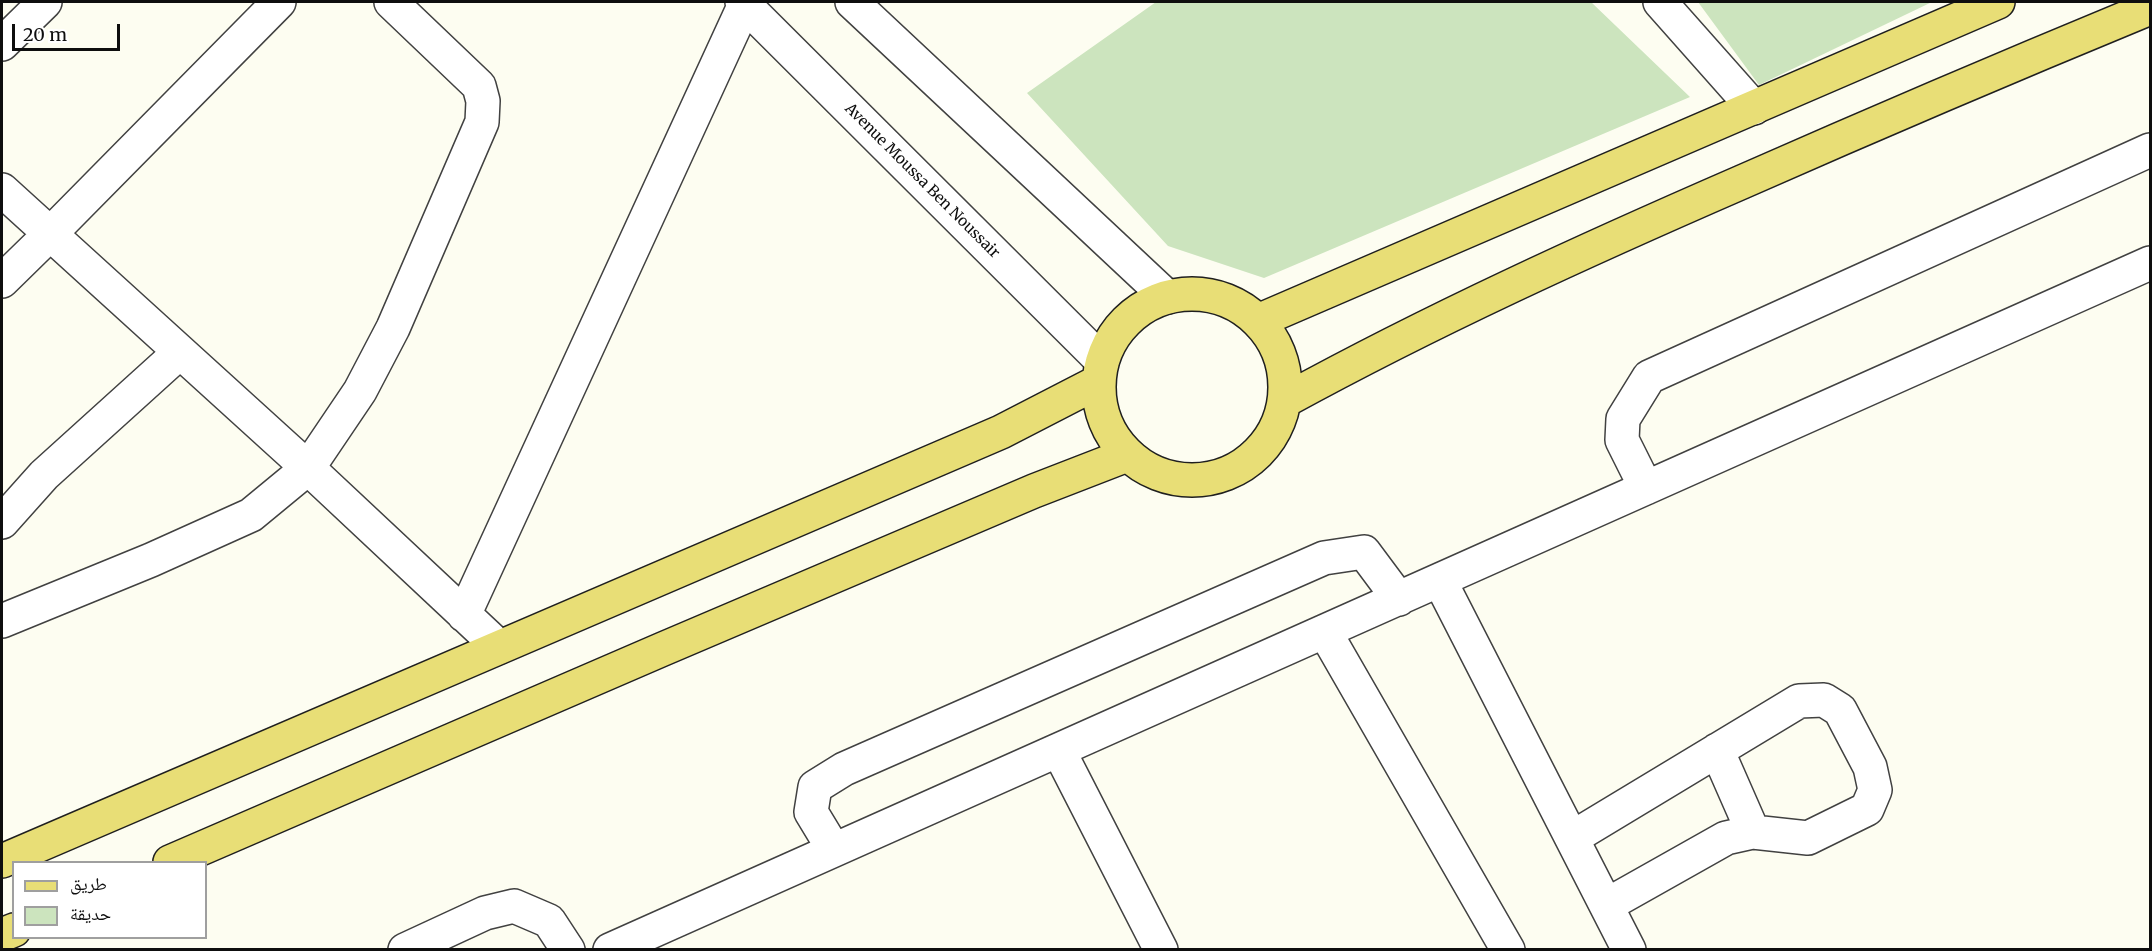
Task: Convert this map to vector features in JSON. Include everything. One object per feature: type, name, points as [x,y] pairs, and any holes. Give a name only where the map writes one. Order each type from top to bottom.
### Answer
[{"type":"main road","points":[[1258,321],[1998,2]]},
{"type":"main road","points":[[1286,400],[1354,363],[1603,243],[1995,72],[2151,8]]},
{"type":"main road","points":[[1199,294],[1231,302],[1258,321],[1272,337],[1281,357],[1286,378],[1286,400],[1275,432],[1253,459],[1223,476],[1190,481],[1156,474],[1127,455],[1111,435],[1101,409],[1100,372],[1116,333],[1138,310],[1167,297],[1199,294]]},
{"type":"main road","points":[[2,861],[1001,432],[1100,372]]},
{"type":"main road","points":[[172,861],[728,621],[1034,491],[1127,455]]},
{"type":"street","points":[[2,44],[45,2]]},
{"type":"street","points":[[2,280],[279,2]]},
{"type":"street","points":[[2,621],[151,560],[251,515],[308,468],[360,391],[393,328],[482,122],[483,101],[479,86],[392,2]]},
{"type":"street","points":[[852,2],[1167,297]]},
{"type":"street","points":[[1660,2],[1754,108]]},
{"type":"street","points":[[464,615],[743,3]]},
{"type":"street","name":"Avenue Moussa Ben Noussair","points":[[743,3],[1100,372]]},
{"type":"street","points":[[1646,488],[1622,440],[1623,419],[1649,377],[2151,150]]},
{"type":"street","points":[[2,190],[308,468],[499,647]]},
{"type":"street","points":[[610,950],[2151,263]]},
{"type":"street","points":[[2,522],[44,475],[180,352]]},
{"type":"street","points":[[834,850],[811,812],[815,787],[844,769],[1324,558],[1364,552],[1399,599]]},
{"type":"street","points":[[1440,580],[1629,950]]},
{"type":"street","points":[[1325,632],[1508,950]]},
{"type":"street","points":[[1572,838],[1799,701],[1824,700],[1840,710],[1870,767],[1875,790],[1867,809],[1808,838],[1753,832],[1726,838],[1607,905]]},
{"type":"street","points":[[1717,750],[1753,832]]},
{"type":"street","points":[[1059,751],[1161,950]]},
{"type":"street","points":[[405,950],[485,913],[514,906],[549,921],[568,950]]},
{"type":"green space","points":[[1156,2],[1591,2],[1690,97],[1264,278],[1168,246],[1027,93]]},
{"type":"green space","points":[[1698,2],[1932,2],[1759,85]]}]
